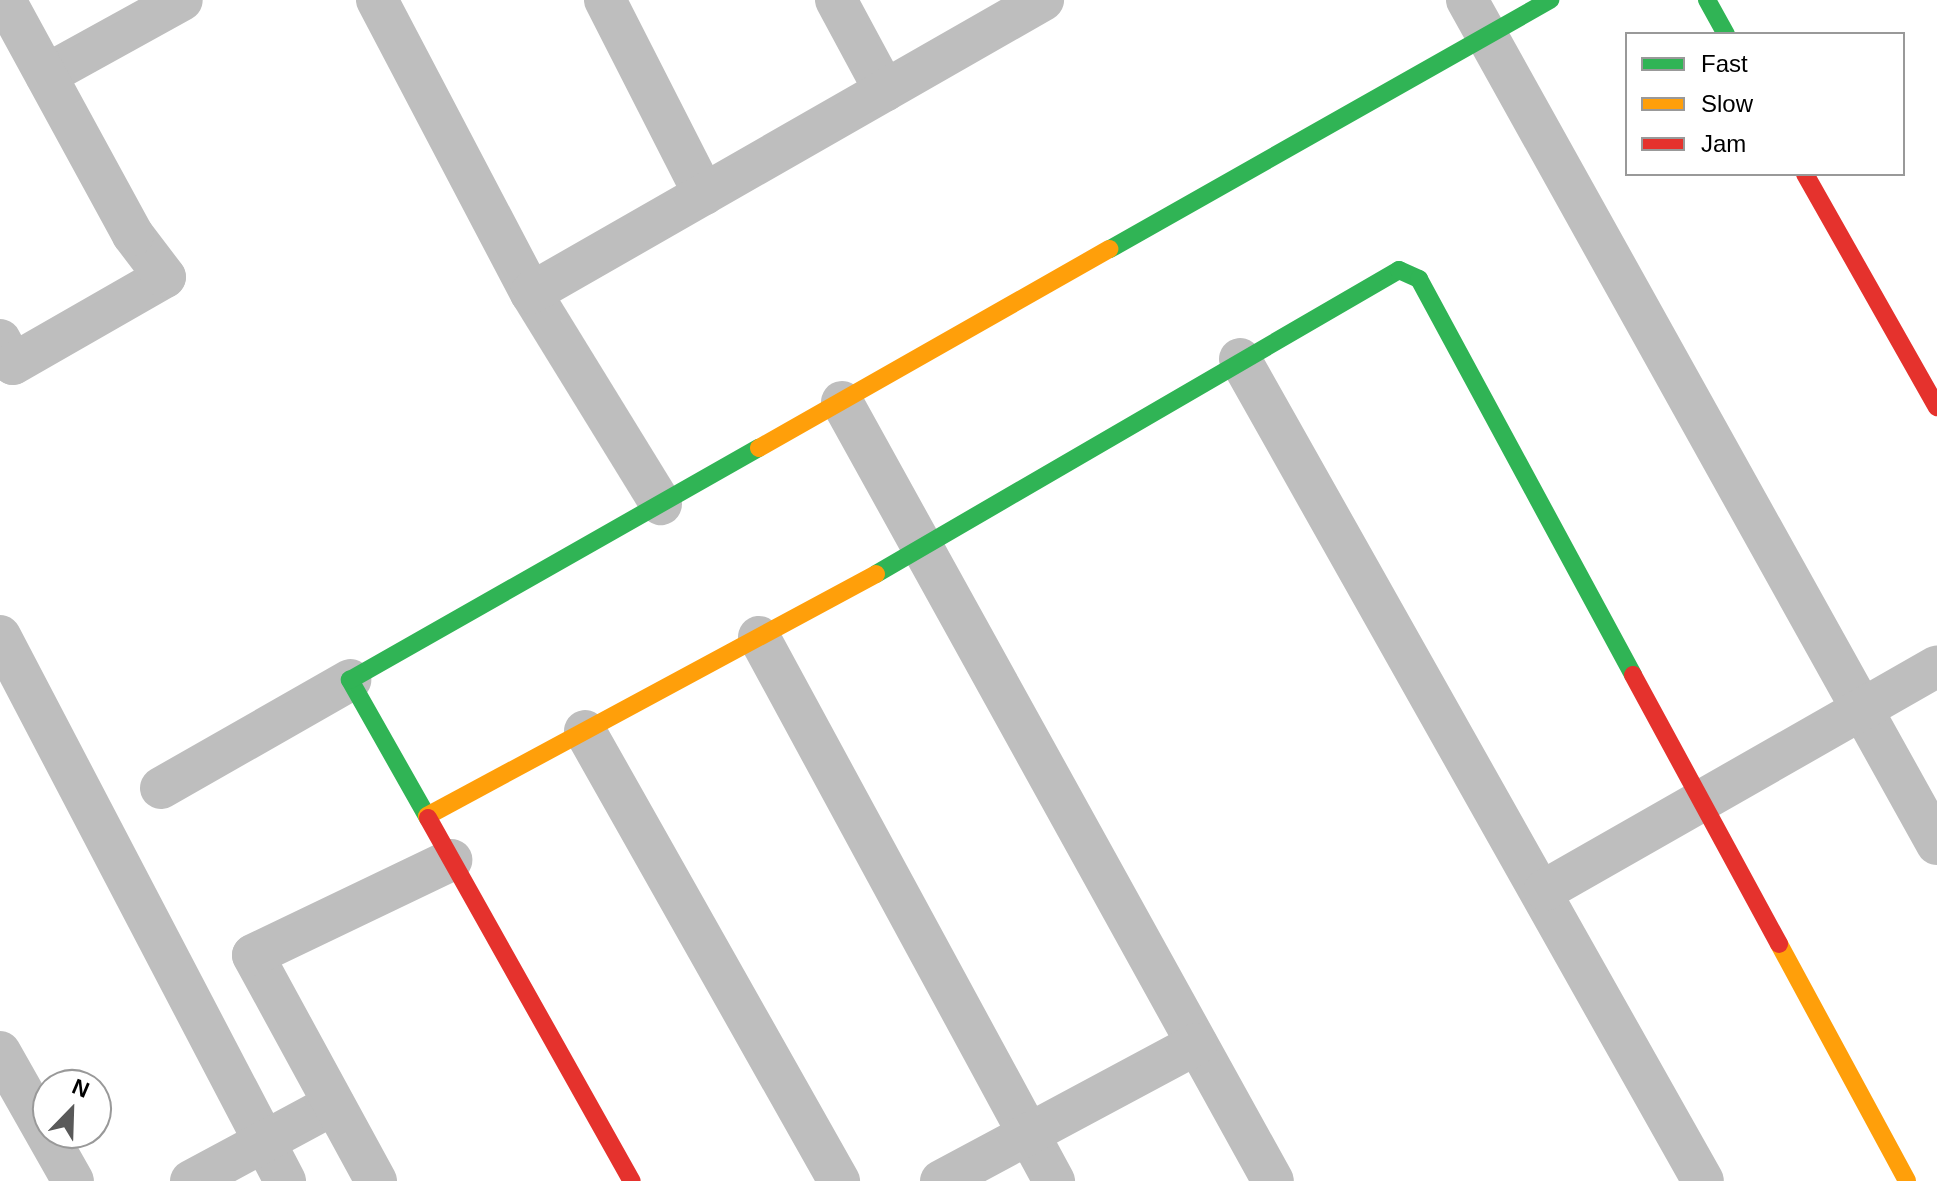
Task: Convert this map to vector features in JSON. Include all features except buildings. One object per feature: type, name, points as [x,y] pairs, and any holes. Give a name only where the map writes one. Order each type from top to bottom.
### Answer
[{"type":"street","points":[[0,340],[13,364],[165,277],[133,235],[5,0]]},
{"type":"street","points":[[46,75],[182,0]]},
{"type":"street","points":[[377,0],[531,293],[661,504]]},
{"type":"street","points":[[605,0],[704,194]]},
{"type":"street","points":[[836,0],[885,91]]},
{"type":"street","points":[[161,788],[842,402],[1476,18],[1550,0]]},
{"type":"street","points":[[1707,0],[1725,32]]},
{"type":"street","points":[[531,293],[885,91],[1029,3]]},
{"type":"street","points":[[1476,18],[1865,704],[1937,844]]},
{"type":"street","points":[[1806,176],[1937,407]]},
{"type":"street","points":[[427,816],[921,550],[1379,275],[1399,270],[1419,279],[1907,1181]]},
{"type":"street","points":[[1240,359],[1545,890],[1703,1181]]},
{"type":"street","points":[[842,402],[921,550],[1273,1181]]},
{"type":"street","points":[[0,636],[163,937],[285,1181]]},
{"type":"street","points":[[759,637],[1054,1181]]},
{"type":"street","points":[[1545,890],[1865,704],[1937,666]]},
{"type":"street","points":[[350,680],[632,1181]]},
{"type":"street","points":[[585,731],[839,1181]]},
{"type":"street","points":[[376,1181],[253,955],[451,860]]},
{"type":"street","points":[[941,1181],[1197,1044]]},
{"type":"street","points":[[0,1052],[73,1181]]},
{"type":"street","points":[[191,1181],[334,1104]]},
{"type":"traffic: fast","points":[[1110,249],[1550,0]]},
{"type":"traffic: fast","points":[[1707,0],[1725,32]]},
{"type":"traffic: fast","points":[[876,574],[1399,270],[1419,279],[1633,675]]},
{"type":"traffic: fast","points":[[428,818],[350,680],[759,448]]},
{"type":"traffic: slow","points":[[759,448],[1110,249]]},
{"type":"traffic: slow","points":[[427,816],[876,574]]},
{"type":"traffic: slow","points":[[1779,944],[1907,1181]]},
{"type":"traffic: jam","points":[[1806,176],[1937,407]]},
{"type":"traffic: jam","points":[[1633,675],[1779,944]]},
{"type":"traffic: jam","points":[[428,818],[632,1181]]}]
